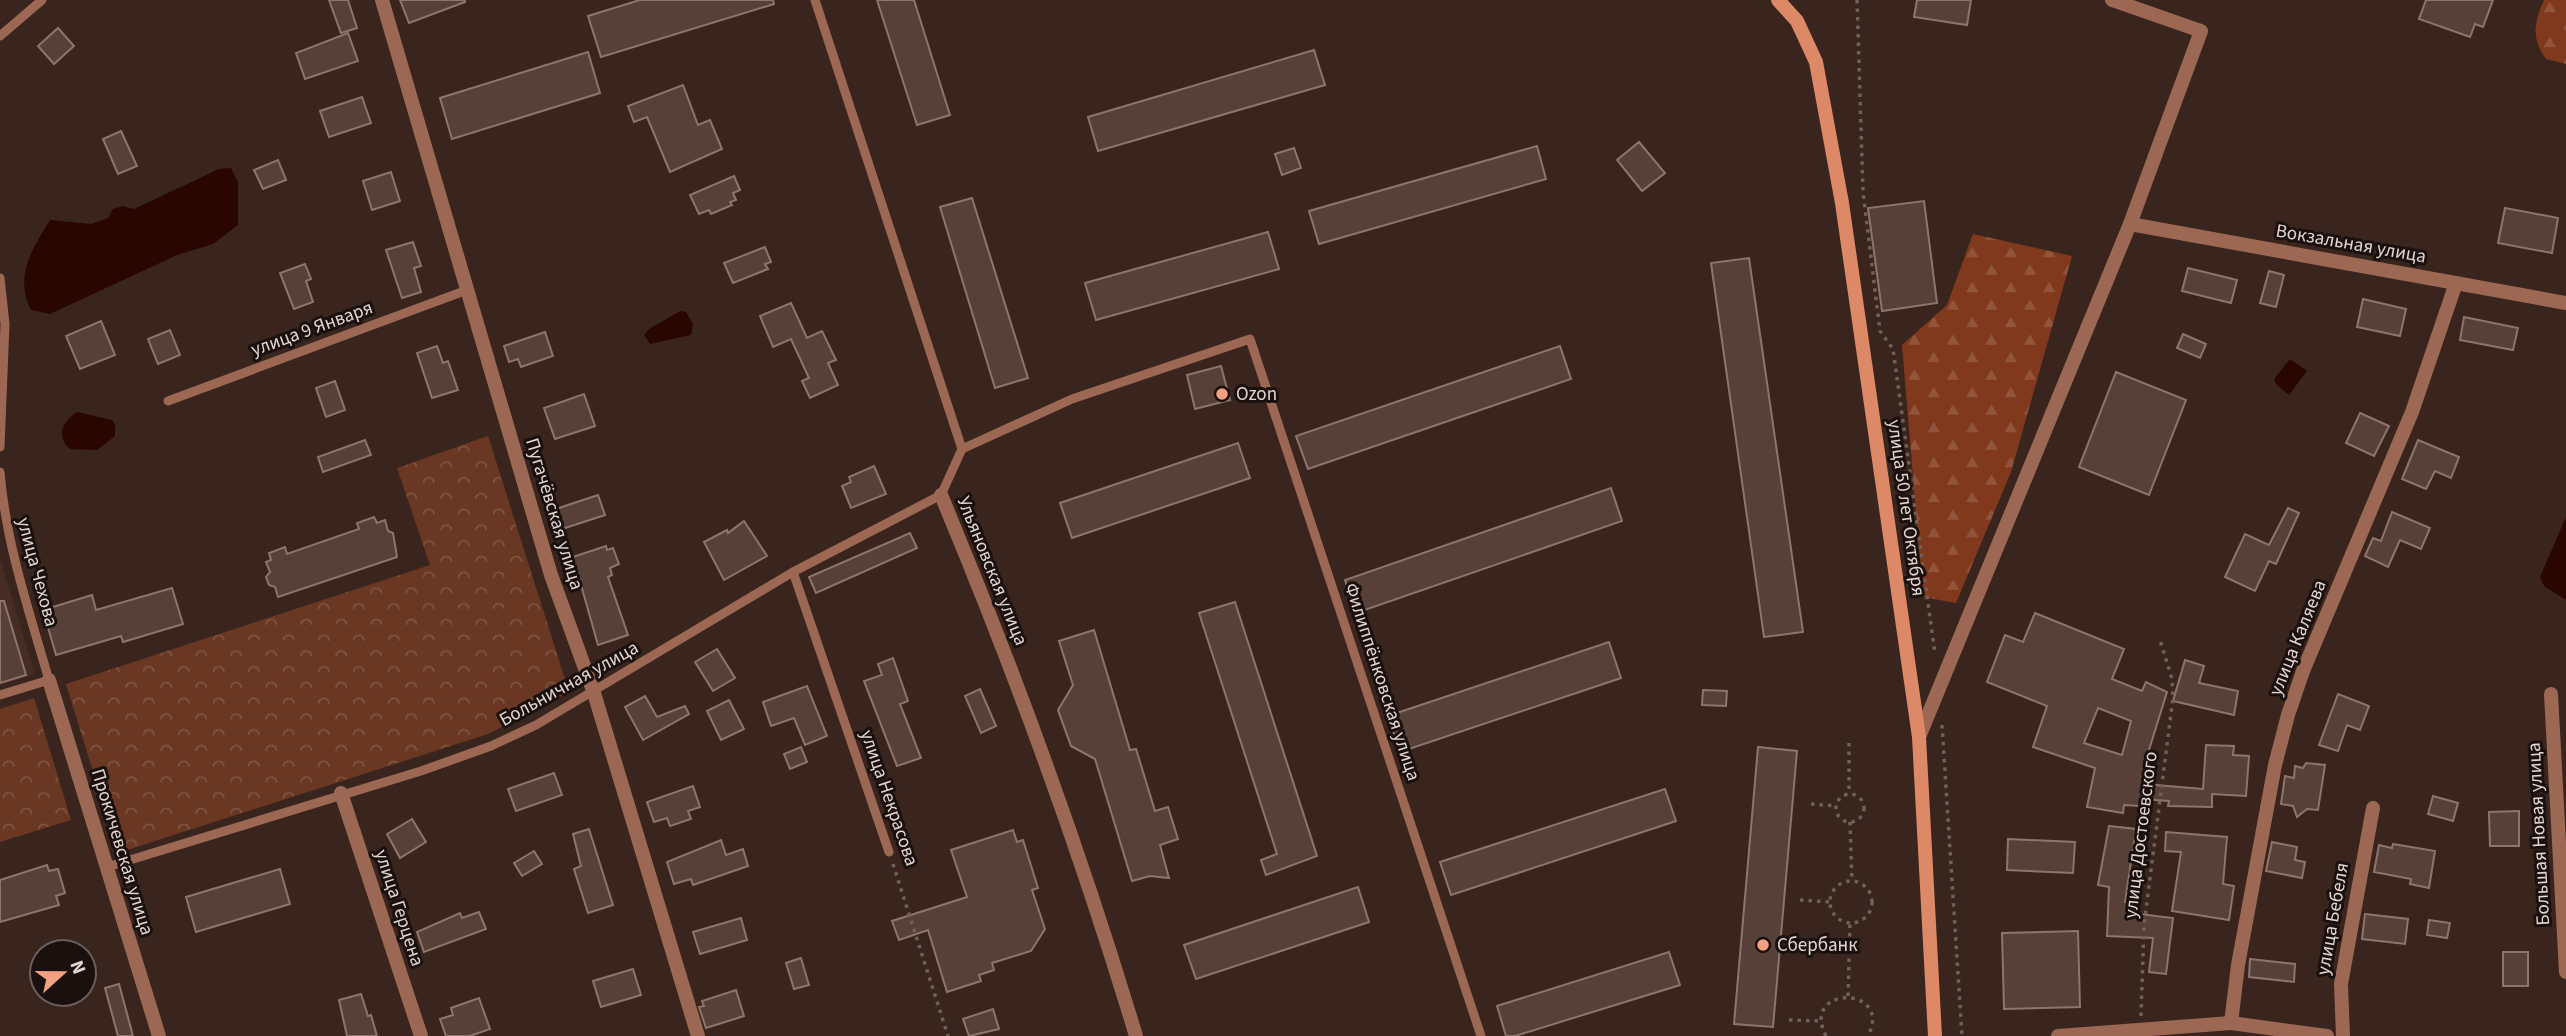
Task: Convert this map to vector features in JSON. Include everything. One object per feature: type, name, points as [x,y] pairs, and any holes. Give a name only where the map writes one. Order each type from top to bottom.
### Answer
[{"type":"main road","name":"улица 50 лет Октября","points":[[1778,0],[1797,21],[1816,62],[1844,215],[1919,737],[1928,849],[1935,1036]]},
{"type":"street","name":"Пугачёвская улица","points":[[382,0],[551,575],[594,693],[698,1036]]},
{"type":"street","points":[[1919,737],[2130,224],[2201,31],[2112,0]]},
{"type":"street","name":"Вокзальная улица","points":[[2130,224],[2566,303]]},
{"type":"street","name":"улица Каляева","points":[[2231,1023],[2238,965],[2275,765],[2288,715],[2303,671],[2412,412],[2456,283]]},
{"type":"street","name":"Ульяновская улица","points":[[941,495],[978,585],[1102,920],[1136,1036]]},
{"type":"street","name":"Прокичевская улица","points":[[49,680],[159,1036]]},
{"type":"street","name":"Большая Новая улица","points":[[2551,694],[2566,972]]},
{"type":"street","name":"улица Герцена","points":[[341,793],[421,1036]]},
{"type":"street","name":"улица Бебеля","points":[[2343,1036],[2341,984],[2373,808]]},
{"type":"street","points":[[2058,1036],[2231,1023],[2269,1032],[2327,1036]]},
{"type":"lane","points":[[0,36],[43,0]]},
{"type":"lane","points":[[815,0],[962,449]]},
{"type":"lane","points":[[0,278],[5,324],[0,447]]},
{"type":"lane","name":"улица 9 Января","points":[[168,401],[467,290]]},
{"type":"lane","name":"Филиппёнковская улица","points":[[962,449],[1072,399],[1250,339],[1481,1036]]},
{"type":"lane","name":"Ульяновская улица","points":[[941,495],[962,449]]},
{"type":"lane","name":"улица Чехова","points":[[0,472],[3,512],[12,554],[49,680]]},
{"type":"lane","name":"Больничная улица","points":[[107,867],[341,793],[421,771],[491,746],[594,693],[793,572],[941,495]]},
{"type":"lane","name":"улица Некрасова","points":[[793,572],[889,852]]},
{"type":"lane","points":[[0,695],[49,680]]},
{"type":"path","points":[[1857,0],[1863,192],[1880,331],[1893,349],[1939,689],[1962,1036]]},
{"type":"path","name":"улица Достоевского","points":[[2141,1029],[2144,925],[2173,698],[2172,679],[2160,640]]},
{"type":"path","points":[[1849,743],[1849,794]]},
{"type":"path","points":[[1849,794],[1861,799],[1864,807],[1859,819],[1850,822],[1839,815],[1837,806],[1841,798],[1849,794]]},
{"type":"path","points":[[1811,804],[1837,806]]},
{"type":"path","points":[[1850,822],[1852,881]]},
{"type":"path","name":"улица Некрасова","points":[[889,852],[948,1036]]},
{"type":"path","points":[[1852,881],[1864,886],[1873,903],[1868,916],[1850,924],[1837,918],[1830,902],[1838,886],[1852,881]]},
{"type":"path","points":[[1800,900],[1830,902]]},
{"type":"path","points":[[1847,996],[1850,924]]},
{"type":"path","points":[[1826,1036],[1821,1021],[1832,1001],[1847,996],[1863,1002],[1869,1009],[1872,1026],[1868,1036]]},
{"type":"path","points":[[1789,1020],[1821,1021]]},
{"type":"shaded area","points":[[231,168],[238,182],[238,225],[213,244],[177,255],[50,314],[31,310],[24,286],[27,263],[50,220],[91,224],[108,218],[113,209],[123,206],[134,209],[219,169]]},
{"type":"shaded area","points":[[680,311],[686,312],[693,324],[691,335],[650,344],[644,335],[649,329]]},
{"type":"shaded area","points":[[2290,359],[2307,371],[2289,395],[2274,379]]},
{"type":"shaded area","points":[[77,412],[112,420],[115,436],[97,450],[70,449],[62,434],[65,424]]},
{"type":"shaded area","points":[[2566,517],[2566,600],[2544,586],[2540,577]]},
{"type":"shaded area","points":[[0,559],[35,674],[0,685]]},
{"type":"green space","points":[[2544,0],[2566,0],[2566,64],[2546,59],[2538,44],[2536,23]]},
{"type":"green space","points":[[1973,234],[2072,256],[2011,472],[1956,603],[1923,597],[1902,345],[1947,305]]},
{"type":"green space","points":[[488,436],[569,692],[488,734],[118,853],[66,684],[430,565],[397,468]]},
{"type":"green space","points":[[34,698],[71,820],[0,842],[0,709]]},
{"type":"building","points":[[329,0],[348,0],[357,28],[341,33]]},
{"type":"building","points":[[400,0],[465,0],[465,2],[409,23]]},
{"type":"building","points":[[640,0],[773,0],[774,4],[601,57],[588,16]]},
{"type":"building","points":[[877,0],[914,0],[950,115],[917,125]]},
{"type":"building","points":[[1917,0],[1971,0],[1967,25],[1914,17]]},
{"type":"building","points":[[2426,0],[2493,0],[2483,27],[2475,24],[2470,37],[2419,19]]},
{"type":"building","points":[[58,28],[74,46],[54,64],[38,46]]},
{"type":"building","points":[[348,33],[358,61],[305,79],[296,53]]},
{"type":"building","points":[[1314,50],[1325,85],[1098,151],[1088,117]]},
{"type":"building","points":[[588,52],[600,93],[452,139],[440,98]]},
{"type":"building","points":[[683,85],[698,125],[710,120],[722,149],[670,172],[647,117],[634,122],[628,106]]},
{"type":"building","points":[[362,97],[371,123],[329,137],[320,111]]},
{"type":"building","points":[[121,131],[137,166],[118,174],[103,139]]},
{"type":"building","points":[[1639,142],[1665,173],[1642,191],[1617,160]]},
{"type":"building","points":[[1537,146],[1546,179],[1319,244],[1309,211]]},
{"type":"building","points":[[1294,148],[1301,168],[1282,175],[1275,154]]},
{"type":"building","points":[[278,160],[286,180],[263,189],[254,170]]},
{"type":"building","points":[[391,172],[400,201],[372,210],[363,181]]},
{"type":"building","points":[[734,176],[740,190],[733,193],[736,200],[730,202],[732,205],[711,214],[709,210],[699,214],[690,195]]},
{"type":"building","points":[[972,198],[1028,378],[995,388],[940,207]]},
{"type":"building","points":[[1924,201],[1937,303],[1882,311],[1868,208]]},
{"type":"building","points":[[2505,208],[2558,218],[2552,253],[2498,243]]},
{"type":"building","points":[[1268,232],[1279,269],[1096,320],[1085,283]]},
{"type":"building","points":[[413,242],[421,266],[414,268],[421,292],[402,298],[386,250]]},
{"type":"building","points":[[765,247],[771,262],[765,264],[768,269],[733,283],[724,263]]},
{"type":"building","points":[[1749,258],[1803,632],[1764,637],[1711,263]]},
{"type":"building","points":[[305,264],[311,279],[306,281],[313,302],[294,309],[280,273]]},
{"type":"building","points":[[2188,268],[2237,280],[2231,303],[2182,291]]},
{"type":"building","points":[[2269,271],[2284,275],[2276,307],[2260,303]]},
{"type":"building","points":[[2363,299],[2406,309],[2400,336],[2357,327]]},
{"type":"building","points":[[791,303],[807,338],[822,331],[836,360],[828,363],[838,385],[810,398],[802,381],[809,378],[791,339],[773,347],[760,316]]},
{"type":"building","points":[[2464,317],[2518,328],[2513,350],[2460,340]]},
{"type":"building","points":[[101,321],[115,355],[80,369],[66,336]]},
{"type":"building","points":[[170,330],[180,355],[158,364],[148,339]]},
{"type":"building","points":[[545,332],[553,356],[521,367],[518,359],[509,362],[504,346]]},
{"type":"building","points":[[2183,334],[2206,344],[2200,358],[2177,348]]},
{"type":"building","points":[[437,346],[443,363],[448,361],[458,390],[432,398],[417,353]]},
{"type":"building","points":[[1560,346],[1571,379],[1308,469],[1296,436]]},
{"type":"building","points":[[1221,366],[1230,400],[1195,409],[1187,375]]},
{"type":"building","points":[[2116,372],[2186,400],[2149,495],[2079,467]]},
{"type":"building","points":[[335,381],[345,410],[326,417],[316,388]]},
{"type":"building","points":[[584,394],[595,426],[555,439],[544,408]]},
{"type":"building","points":[[2360,413],[2389,426],[2374,456],[2346,443]]},
{"type":"building","points":[[365,440],[371,455],[323,472],[318,457]]},
{"type":"building","points":[[2418,440],[2459,457],[2451,478],[2435,471],[2426,489],[2402,479]]},
{"type":"building","points":[[1238,443],[1250,478],[1072,538],[1060,503]]},
{"type":"building","points":[[874,466],[886,494],[851,508],[842,486],[851,482],[849,477]]},
{"type":"building","points":[[1611,488],[1622,521],[1356,613],[1345,580]]},
{"type":"building","points":[[598,495],[605,515],[562,529],[556,509]]},
{"type":"building","points":[[2288,508],[2299,513],[2276,564],[2269,561],[2255,591],[2225,577],[2245,534],[2269,545]]},
{"type":"building","points":[[2392,512],[2430,528],[2421,549],[2400,540],[2388,567],[2365,556],[2373,538],[2381,541]]},
{"type":"building","points":[[374,517],[377,523],[385,520],[388,531],[393,533],[397,557],[278,597],[275,587],[269,585],[266,577],[270,572],[266,562],[271,560],[269,553],[285,547],[287,554],[359,529],[357,523]]},
{"type":"building","points":[[744,521],[767,556],[724,580],[704,542],[727,530],[728,533]]},
{"type":"building","points":[[910,533],[917,548],[816,593],[809,577]]},
{"type":"building","points":[[606,546],[607,550],[613,548],[619,564],[610,568],[612,575],[608,577],[628,635],[598,645],[573,557]]},
{"type":"building","points":[[172,588],[183,624],[123,642],[121,636],[56,655],[43,610],[92,595],[96,610]]},
{"type":"building","points":[[0,601],[4,601],[26,675],[0,683]]},
{"type":"building","points":[[1235,602],[1317,856],[1266,875],[1261,860],[1277,854],[1199,613]]},
{"type":"building","points":[[2035,613],[2124,649],[2112,679],[2142,691],[2146,682],[2167,692],[2149,750],[2144,784],[2203,789],[2206,745],[2234,746],[2233,755],[2249,756],[2246,796],[2212,794],[2212,807],[2168,806],[2169,801],[2141,799],[2140,806],[2124,805],[2123,813],[2087,807],[2095,768],[2033,747],[2047,706],[1987,682],[2005,635],[2023,642]],"holes":[[[2098,708],[2131,721],[2122,755],[2084,743]]]},
{"type":"building","points":[[1094,630],[1130,750],[1136,749],[1155,811],[1168,807],[1178,839],[1160,845],[1169,878],[1150,876],[1132,881],[1095,759],[1071,746],[1058,710],[1073,685],[1059,641]]},
{"type":"building","points":[[1609,642],[1621,678],[1400,752],[1388,716]]},
{"type":"building","points":[[717,649],[735,678],[713,691],[695,662]]},
{"type":"building","points":[[893,658],[908,701],[900,704],[921,758],[897,766],[864,681],[882,675],[878,664]]},
{"type":"building","points":[[2185,660],[2204,666],[2199,683],[2238,691],[2234,715],[2173,701]]},
{"type":"building","points":[[807,686],[827,736],[805,745],[794,718],[771,726],[763,702]]},
{"type":"building","points":[[980,689],[996,726],[981,733],[965,696]]},
{"type":"building","points":[[1703,690],[1727,691],[1726,706],[1702,705]]},
{"type":"building","points":[[2338,694],[2369,706],[2360,730],[2347,725],[2338,751],[2319,745]]},
{"type":"building","points":[[645,696],[657,717],[685,706],[689,714],[643,740],[625,707]]},
{"type":"building","points":[[729,700],[744,729],[721,740],[707,711]]},
{"type":"building","points":[[801,747],[807,762],[790,769],[784,754]]},
{"type":"building","points":[[1758,747],[1797,751],[1773,1027],[1734,1024]]},
{"type":"building","points":[[2306,763],[2325,765],[2318,810],[2307,809],[2297,817],[2293,806],[2281,804],[2285,776],[2294,778],[2295,766],[2303,768]]},
{"type":"building","points":[[554,773],[562,795],[516,811],[508,789]]},
{"type":"building","points":[[693,786],[700,807],[688,811],[691,819],[670,826],[667,818],[654,822],[647,802]]},
{"type":"building","points":[[1665,789],[1676,821],[1451,895],[1440,862]]},
{"type":"building","points":[[2433,796],[2458,803],[2453,821],[2428,814]]},
{"type":"building","points":[[2519,811],[2519,846],[2490,846],[2489,812]]},
{"type":"building","points":[[412,819],[426,842],[400,858],[387,834]]},
{"type":"building","points":[[2109,826],[2136,829],[2125,902],[2133,902],[2132,913],[2173,918],[2166,974],[2149,972],[2153,938],[2107,936],[2109,887],[2098,885]]},
{"type":"building","points":[[589,829],[613,905],[588,913],[574,869],[581,866],[573,834]]},
{"type":"building","points":[[1013,830],[1017,842],[1023,840],[1038,888],[1032,890],[1045,929],[1031,951],[992,963],[994,970],[979,975],[981,981],[947,992],[928,930],[899,940],[892,921],[967,897],[951,850]]},
{"type":"building","points":[[2166,832],[2227,837],[2223,884],[2234,886],[2229,920],[2172,911],[2181,852],[2165,851]]},
{"type":"building","points":[[2008,839],[2075,842],[2073,873],[2007,870]]},
{"type":"building","points":[[721,840],[726,855],[743,849],[748,866],[693,885],[691,879],[674,884],[667,862]]},
{"type":"building","points":[[2272,842],[2297,847],[2295,860],[2305,862],[2302,878],[2266,871]]},
{"type":"building","points":[[2393,844],[2435,851],[2429,888],[2410,884],[2411,879],[2374,872],[2379,845],[2392,848]]},
{"type":"building","points":[[534,851],[542,864],[522,876],[514,863]]},
{"type":"building","points":[[47,865],[49,871],[58,869],[65,893],[56,896],[59,905],[0,922],[0,880]]},
{"type":"building","points":[[280,869],[290,904],[196,932],[186,897]]},
{"type":"building","points":[[1358,887],[1369,922],[1196,979],[1184,945]]},
{"type":"building","points":[[479,912],[486,929],[424,952],[417,932],[460,913],[462,918]]},
{"type":"building","points":[[2365,914],[2408,919],[2405,944],[2362,939]]},
{"type":"building","points":[[741,918],[747,940],[700,954],[693,932]]},
{"type":"building","points":[[2429,920],[2450,923],[2447,938],[2427,935]]},
{"type":"building","points":[[2078,931],[2080,1007],[2004,1009],[2002,933]]},
{"type":"building","points":[[1669,952],[1680,985],[1515,1036],[1506,1036],[1497,1006]]},
{"type":"building","points":[[2503,952],[2528,952],[2528,986],[2503,986]]},
{"type":"building","points":[[801,958],[809,985],[794,989],[786,963]]},
{"type":"building","points":[[2250,959],[2295,964],[2294,982],[2249,977]]},
{"type":"building","points":[[633,969],[641,995],[601,1007],[593,981]]},
{"type":"building","points":[[119,984],[133,1036],[118,1036],[105,988]]},
{"type":"building","points":[[736,990],[744,1016],[706,1028],[699,1007],[704,1006],[702,1001]]},
{"type":"building","points":[[361,994],[377,1036],[347,1036],[339,1000]]},
{"type":"building","points":[[479,998],[490,1029],[470,1036],[446,1036],[440,1019],[453,1015],[451,1008]]},
{"type":"building","points":[[993,1009],[999,1029],[969,1036],[963,1019]]},
{"type":"place","name":"Ozon","points":[[1222,394]]},
{"type":"place","name":"Сбербанк","points":[[1763,945]]}]
